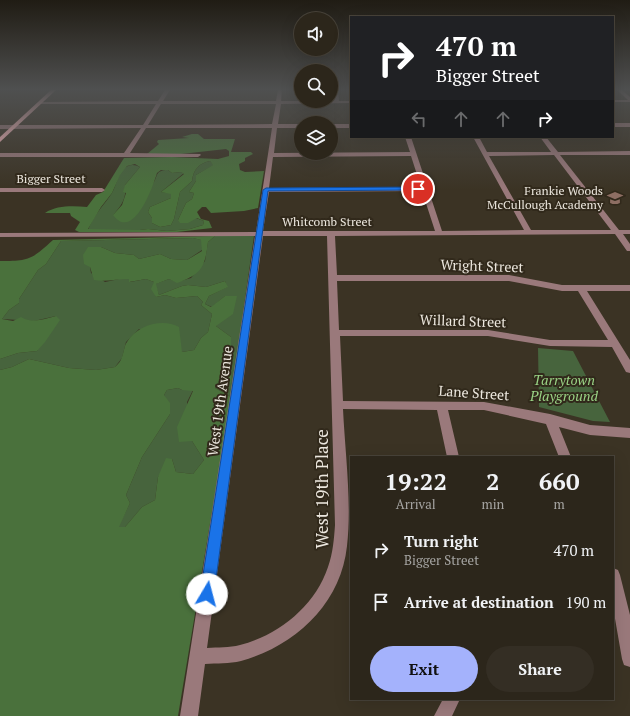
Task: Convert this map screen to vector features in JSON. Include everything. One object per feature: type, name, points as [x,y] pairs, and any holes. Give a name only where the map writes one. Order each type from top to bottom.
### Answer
[{"type":"main road","points":[[0,140],[18,123]]},
{"type":"street","points":[[126,155],[146,123]]},
{"type":"street","points":[[614,125],[630,125]]},
{"type":"street","name":"West 19th Avenue","points":[[189,716],[275,126]]},
{"type":"street","points":[[0,127],[294,126]]},
{"type":"street","points":[[338,126],[350,126]]},
{"type":"street","points":[[408,138],[439,233]]},
{"type":"street","points":[[477,138],[529,233]]},
{"type":"street","points":[[544,138],[630,249]]},
{"type":"street","points":[[485,154],[630,153]]},
{"type":"street","points":[[271,155],[414,154]]},
{"type":"street","points":[[0,155],[198,155]]},
{"type":"street","points":[[266,190],[425,189]]},
{"type":"street","name":"Bigger Street","points":[[0,190],[102,190]]},
{"type":"street","name":"Whitcomb Street","points":[[0,235],[630,232]]},
{"type":"street","name":"West 19th Place","points":[[198,656],[241,652],[275,640],[302,620],[314,607],[331,581],[339,560],[342,539],[331,234]]},
{"type":"street","name":"Wright Street","points":[[333,278],[509,278],[527,280],[556,287],[630,288]]},
{"type":"street","points":[[581,288],[630,369]]},
{"type":"street","name":"Willard Street","points":[[334,333],[494,334],[554,343],[615,344]]},
{"type":"street","name":"Lane Street","points":[[338,405],[441,405],[498,408],[599,432],[630,433]]},
{"type":"street","points":[[441,405],[453,456]]},
{"type":"street","points":[[550,420],[565,456]]},
{"type":"street","points":[[614,579],[625,626],[630,658]]},
{"type":"street","points":[[443,716],[451,700]]},
{"type":"green space","points":[[198,134],[204,139],[235,139],[231,152],[251,152],[253,154],[245,158],[245,161],[239,164],[240,170],[245,172],[264,171],[258,208],[244,211],[211,213],[206,207],[202,207],[197,212],[201,219],[209,221],[212,228],[177,232],[79,232],[75,230],[80,222],[71,216],[70,213],[45,213],[60,207],[87,207],[96,195],[103,192],[124,158],[172,157],[218,159],[229,156],[229,151],[226,149],[181,154],[147,154],[159,144],[157,142],[158,140],[189,138],[182,137]],"holes":[[[210,161],[213,165],[196,175],[196,181],[189,192],[194,193],[192,199],[186,203],[178,220],[180,223],[188,223],[197,218],[204,221],[203,225],[190,229],[167,231],[148,229],[88,229],[101,207],[112,193],[120,175],[127,166],[135,164],[140,167],[125,185],[123,192],[126,193],[122,205],[113,215],[120,222],[128,222],[135,217],[147,200],[157,173],[161,170],[168,170],[172,173],[181,172],[184,174],[161,192],[171,194],[171,198],[150,207],[148,212],[152,218],[152,223],[160,227],[171,225],[174,219],[180,192],[192,181],[195,170],[203,163]]]},
{"type":"green space","points":[[210,161],[214,165],[196,175],[196,181],[189,192],[194,193],[192,199],[186,203],[178,220],[196,218],[204,221],[203,225],[190,229],[167,231],[148,229],[88,230],[96,215],[114,190],[122,171],[128,166],[132,165],[140,167],[125,185],[123,202],[113,215],[147,190],[160,171],[168,170],[172,173],[181,172],[184,173],[161,192],[172,193],[171,198],[150,207],[148,212],[152,218],[152,223],[160,227],[171,225],[174,219],[180,192],[192,181],[195,170],[203,163]]},
{"type":"green space","points":[[215,236],[254,236],[231,397],[215,388],[219,381],[231,382],[231,337],[216,326],[225,296],[212,307],[205,304],[209,296],[227,287],[225,281],[206,287],[188,285],[182,286],[159,295],[155,284],[169,279],[177,282],[191,278],[205,261],[208,242]]},
{"type":"green space","points":[[215,236],[208,242],[203,264],[197,273],[177,283],[169,279],[156,284],[159,295],[182,286],[188,285],[206,287],[225,281],[228,287],[209,296],[205,304],[211,307],[225,296],[237,296],[233,314],[216,326],[231,337],[231,383],[219,381],[215,388],[231,397],[178,716],[0,716],[0,370],[12,367],[29,359],[69,368],[96,370],[115,367],[121,360],[126,344],[131,336],[144,327],[158,323],[173,324],[179,327],[182,352],[194,350],[201,338],[208,332],[212,314],[201,305],[203,302],[197,296],[176,298],[165,295],[156,297],[151,289],[154,282],[146,279],[129,282],[129,279],[103,281],[94,280],[90,267],[84,264],[83,255],[88,247],[101,247],[115,253],[134,255],[139,259],[160,254],[171,259],[187,260],[202,251],[201,240],[193,238],[61,241],[46,264],[38,270],[19,299],[19,303],[9,310],[2,319],[13,321],[21,317],[34,321],[56,316],[60,320],[37,351],[18,353],[0,359],[0,261],[24,260],[40,252],[53,240]],"holes":[[[178,388],[193,391],[177,427],[179,442],[192,441],[204,460],[193,474],[176,472],[172,459],[166,458],[158,477],[155,500],[142,507],[125,527],[119,527],[130,503],[126,495],[142,457],[170,414],[170,403],[164,395],[167,390]]]},
{"type":"green space","points":[[193,238],[202,240],[202,250],[187,260],[171,259],[160,254],[139,259],[134,255],[115,253],[101,247],[90,267],[91,273],[105,282],[119,279],[130,279],[130,282],[146,279],[154,282],[156,297],[165,295],[176,298],[197,296],[203,302],[201,305],[212,314],[208,332],[201,338],[194,350],[182,352],[139,329],[126,342],[122,358],[115,367],[96,370],[69,368],[29,359],[12,367],[0,370],[0,359],[18,353],[37,351],[56,316],[34,321],[2,319],[9,310],[19,303],[19,299],[38,270],[46,264],[61,241]]},
{"type":"green space","name":"Tarrytown Playground","points":[[538,348],[573,351],[610,422],[593,421],[539,407]]},
{"type":"green space","points":[[178,388],[182,390],[193,390],[187,402],[192,441],[204,460],[193,474],[176,472],[172,459],[158,477],[155,500],[142,507],[125,527],[118,527],[130,503],[126,495],[142,457],[170,414],[164,395],[167,390]]},
{"type":"place","name":"Frankie Woods McCullough Academy","points":[[615,198]]},
{"type":"route","points":[[207,594],[266,190],[418,189]]}]
